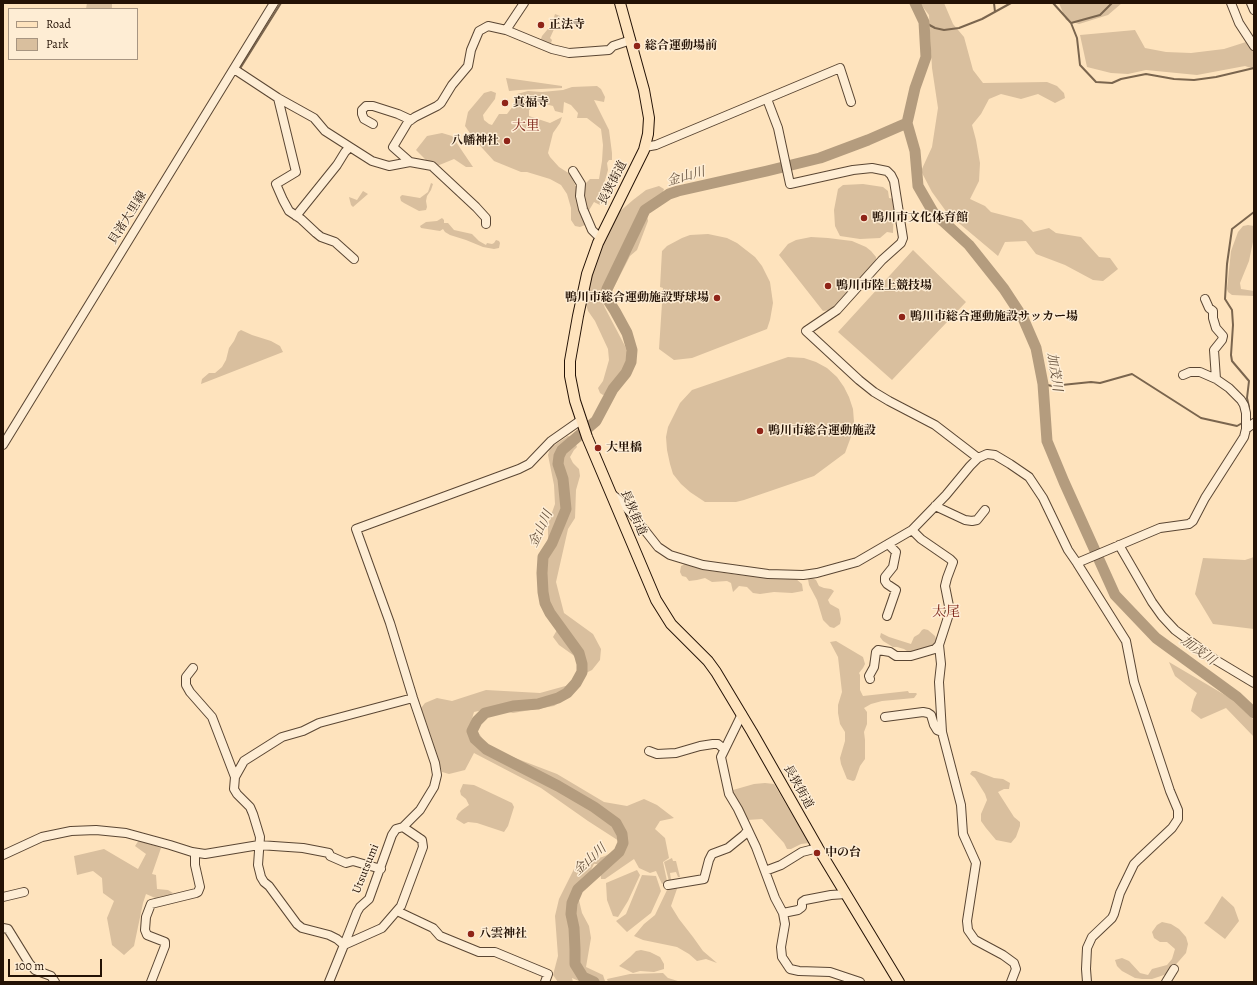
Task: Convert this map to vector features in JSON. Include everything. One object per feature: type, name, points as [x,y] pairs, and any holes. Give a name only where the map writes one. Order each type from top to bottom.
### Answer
[{"type":"main road","name":"長狭街道","points":[[620,3],[644,90],[649,129],[646,147],[600,237],[587,274],[570,361],[571,382],[581,421],[651,591],[661,609],[675,628],[712,666],[742,714],[818,848],[899,982]]},
{"type":"street","name":"貝渚大里線","points":[[3,445],[274,3]]},
{"type":"street","points":[[506,30],[524,3]]},
{"type":"street","points":[[1231,3],[1239,23],[1253,43]]},
{"type":"street","points":[[1250,3],[1254,10]]},
{"type":"street","points":[[410,162],[393,147],[408,122],[441,103],[452,85],[468,66],[471,50],[479,31],[488,26],[506,30],[552,49],[569,52],[609,50],[613,46],[631,40]]},
{"type":"street","points":[[646,147],[656,145],[767,99],[826,72],[840,68],[851,102]]},
{"type":"street","points":[[234,69],[278,98],[314,118],[325,130],[372,161],[389,166],[410,162],[432,166],[476,207],[486,218],[486,224]]},
{"type":"street","points":[[278,98],[296,172],[276,184],[283,200],[289,211],[321,237],[335,242],[354,259]]},
{"type":"street","points":[[767,99],[778,128],[790,184],[853,170],[872,168],[887,172],[891,175],[894,181],[903,238],[901,243],[882,260],[837,310],[806,332],[874,392],[935,425],[978,458]]},
{"type":"street","points":[[373,124],[364,118],[362,110],[366,106],[373,106],[411,120]]},
{"type":"street","points":[[296,216],[350,147]]},
{"type":"street","points":[[573,171],[581,184],[580,196],[583,209],[592,230],[600,237]]},
{"type":"street","points":[[1205,299],[1209,308],[1213,311],[1213,318],[1216,328],[1223,336],[1222,340],[1214,350],[1216,380]]},
{"type":"street","points":[[1077,563],[1160,528],[1189,524],[1193,521],[1205,498],[1244,437],[1246,429],[1246,413],[1241,400],[1229,388],[1200,372],[1190,372],[1183,375]]},
{"type":"street","name":"Utsutsumi","points":[[329,982],[357,912],[369,899],[392,835],[396,829],[403,827],[420,810],[434,787],[437,775],[435,764],[390,623],[356,529],[519,469],[529,464],[550,441],[581,421]]},
{"type":"street","points":[[1246,429],[1254,423]]},
{"type":"street","points":[[611,493],[632,514],[653,542],[663,552],[676,558],[703,565],[768,574],[803,575],[817,573],[857,562],[912,530],[978,458],[987,454],[995,455],[1029,477],[1043,498],[1068,550],[1126,641],[1134,682],[1170,791],[1178,810],[1178,818],[1172,828],[1138,859],[1120,893],[1114,914],[1092,937],[1087,948],[1087,982]]},
{"type":"street","points":[[935,506],[965,520],[972,521],[977,520],[985,510]]},
{"type":"street","points":[[912,530],[953,562],[945,586],[950,611],[939,645],[941,664],[939,682],[942,732],[961,805],[963,834],[976,863],[967,921],[968,930],[975,940],[1003,955],[1014,963],[1016,969],[1011,982]]},
{"type":"street","points":[[887,616],[896,590],[885,581],[893,567],[896,552],[888,544]]},
{"type":"street","points":[[1119,545],[1152,602],[1175,630],[1214,659],[1254,683]]},
{"type":"street","points":[[870,679],[869,676],[874,667],[876,652],[878,650],[890,652],[896,656],[911,656],[935,649],[939,645]]},
{"type":"street","points":[[193,668],[186,677],[186,685],[190,692],[212,717],[235,777]]},
{"type":"street","points":[[403,827],[422,840],[423,847],[401,906],[382,928],[344,945],[329,935],[302,928],[297,924],[269,886],[264,882],[258,865],[260,837],[253,814],[250,807],[234,789],[235,777],[244,761],[282,737],[303,732],[319,723],[413,698]]},
{"type":"street","points":[[885,717],[923,712],[928,713],[931,715],[937,730],[942,732]]},
{"type":"street","points":[[742,714],[721,757],[729,794],[756,847],[775,898],[783,913],[785,924],[781,947],[782,957],[790,969],[830,972],[860,982]]},
{"type":"street","points":[[649,751],[657,754],[676,754],[700,746],[713,744],[718,744],[724,749]]},
{"type":"street","points":[[3,855],[42,837],[71,831],[96,830],[126,833],[195,853],[205,854],[260,845],[303,848],[329,853],[330,856],[346,862],[353,861],[380,869]]},
{"type":"street","points":[[668,885],[704,879],[712,854],[728,848],[748,830]]},
{"type":"street","points":[[765,871],[780,865],[802,852],[818,848]]},
{"type":"street","points":[[151,982],[165,946],[165,942],[147,935],[145,930],[146,917],[151,904],[196,894],[198,892],[200,886],[195,865],[195,853]]},
{"type":"street","points":[[3,897],[24,892]]},
{"type":"street","points":[[783,913],[798,910],[802,907],[802,902],[805,900],[846,894]]},
{"type":"street","points":[[397,911],[433,928],[440,936],[479,952],[495,952],[548,974],[545,982]]},
{"type":"street","points":[[3,928],[8,929],[35,970],[51,976],[54,982]]},
{"type":"street","points":[[1166,982],[1174,969]]},
{"type":"green space","points":[[87,3],[112,3],[112,8],[86,8]]},
{"type":"green space","points":[[920,3],[944,3],[953,24],[964,37],[973,70],[983,83],[1047,82],[1057,86],[1064,93],[1065,98],[1055,103],[1038,94],[1021,99],[1001,94],[989,99],[981,114],[972,125],[980,163],[979,181],[970,199],[985,206],[991,212],[1022,220],[1033,232],[1049,228],[1056,233],[1081,237],[1099,257],[1110,258],[1118,269],[1103,281],[1093,280],[1065,265],[1036,254],[1026,241],[1005,242],[998,256],[948,214],[932,192],[921,171],[932,147],[938,108],[932,68],[929,15]]},
{"type":"green space","points":[[1059,3],[1122,3],[1108,15],[1079,24],[1066,20]]},
{"type":"green space","points":[[555,14],[560,16],[550,38],[552,40],[550,46],[540,42],[542,36],[552,24]]},
{"type":"green space","points":[[1135,30],[1145,48],[1166,52],[1191,53],[1224,49],[1246,42],[1254,46],[1254,69],[1245,66],[1197,75],[1146,70],[1128,74],[1111,73],[1087,67],[1080,35]]},
{"type":"green space","points":[[506,78],[562,86],[562,88],[509,91]]},
{"type":"green space","points":[[597,86],[601,89],[605,97],[604,102],[594,100],[609,130],[612,160],[609,160],[607,163],[608,170],[604,184],[608,186],[604,198],[600,205],[594,202],[588,212],[585,208],[585,184],[590,179],[599,179],[603,145],[601,129],[587,118],[577,118],[578,113],[571,105],[564,102],[563,113],[555,111],[553,106],[545,104],[535,105],[529,110],[529,116],[550,123],[562,117],[553,133],[548,153],[559,167],[570,174],[579,193],[581,213],[585,225],[580,227],[575,226],[571,220],[571,208],[567,194],[561,185],[550,179],[527,172],[521,172],[494,161],[474,139],[465,126],[468,112],[484,93],[491,91],[496,93],[495,99],[483,115],[484,120],[492,125],[499,114],[507,114],[517,102],[517,94],[528,91],[542,92],[563,90],[572,87]]},
{"type":"green space","points":[[442,133],[452,136],[473,167],[466,167],[454,159],[437,166],[428,162],[416,150],[427,136]]},
{"type":"green space","points":[[431,183],[433,184],[427,196],[426,210],[419,211],[401,201],[400,197],[402,195],[420,198],[428,192]]},
{"type":"green space","name":"鴨川市文化体育館","points":[[863,184],[883,187],[888,191],[889,198],[894,199],[893,233],[887,232],[880,238],[860,239],[840,236],[835,226],[834,210],[838,189],[843,185]]},
{"type":"green space","points":[[659,186],[664,189],[662,195],[651,203],[647,215],[648,221],[637,250],[630,256],[611,293],[600,295],[628,355],[626,366],[610,387],[607,394],[603,395],[600,393],[598,388],[603,381],[609,360],[608,349],[595,321],[588,311],[585,301],[588,283],[601,246],[618,213],[646,190]]},
{"type":"green space","points":[[363,191],[368,194],[353,207],[349,197],[357,200]]},
{"type":"green space","points":[[442,218],[444,223],[448,223],[454,230],[472,234],[486,245],[487,243],[494,243],[496,240],[499,241],[499,248],[494,249],[483,247],[450,235],[443,229],[440,231],[421,228],[420,226],[426,222],[437,221]]},
{"type":"green space","points":[[1243,226],[1254,226],[1254,237],[1249,261],[1240,283],[1241,289],[1254,291],[1254,296],[1232,295],[1227,289],[1231,251],[1238,232]]},
{"type":"green space","name":"鴨川市総合運動施設野球場","points":[[708,234],[727,238],[737,243],[755,257],[762,266],[770,282],[773,303],[770,320],[767,329],[692,358],[674,360],[659,349],[663,288],[660,287],[662,251],[667,246],[690,235]]},
{"type":"green space","name":"鴨川市陸上競技場","points":[[811,237],[852,241],[866,247],[876,257],[876,261],[830,310],[823,311],[779,255],[788,244],[796,240]]},
{"type":"green space","name":"鴨川市総合運動施設サッカー場","points":[[913,250],[966,302],[892,380],[838,332]]},
{"type":"green space","points":[[241,330],[271,341],[280,346],[283,352],[201,384],[202,379],[209,373],[215,373],[222,367],[226,360],[229,348],[238,332]]},
{"type":"green space","name":"鴨川市総合運動施設","points":[[788,357],[804,358],[816,362],[827,368],[837,377],[844,387],[853,409],[854,422],[852,434],[845,453],[814,476],[736,502],[705,502],[681,484],[673,474],[670,464],[666,437],[668,427],[680,403],[692,390]]},
{"type":"green space","points":[[568,436],[571,437],[577,447],[570,457],[579,469],[580,476],[576,490],[575,518],[568,529],[556,582],[564,613],[593,634],[601,649],[600,660],[592,670],[584,674],[579,668],[578,662],[573,655],[559,645],[553,637],[557,630],[542,602],[538,588],[537,567],[541,552],[550,551],[555,548],[548,544],[548,524],[555,504],[554,485],[548,455],[550,448]]},
{"type":"green space","points":[[1254,557],[1254,629],[1213,624],[1195,594],[1203,558],[1245,560]]},
{"type":"green space","points":[[685,564],[704,570],[739,575],[796,579],[802,584],[803,591],[792,593],[774,592],[760,594],[753,593],[747,587],[739,586],[733,592],[731,583],[727,581],[712,582],[705,578],[689,581],[686,577],[682,576],[680,572],[681,566]]},
{"type":"green space","points":[[812,578],[816,580],[819,586],[834,591],[828,600],[830,604],[839,609],[841,619],[840,624],[834,628],[830,627],[823,620],[817,600],[809,585],[808,579]]},
{"type":"green space","points":[[924,629],[928,630],[935,636],[938,644],[910,653],[904,649],[893,647],[883,641],[880,637],[881,633],[911,644],[914,637]]},
{"type":"green space","points":[[836,641],[863,657],[865,664],[859,673],[860,690],[863,696],[908,691],[909,693],[917,694],[914,698],[882,701],[864,708],[867,712],[867,724],[864,732],[865,759],[860,766],[855,780],[853,781],[847,779],[840,758],[845,741],[845,732],[840,724],[838,713],[838,705],[842,692],[838,657],[830,642]]},
{"type":"green space","points":[[1169,662],[1230,698],[1254,720],[1254,737],[1226,708],[1201,719],[1191,711],[1197,693],[1175,676]]},
{"type":"green space","points":[[569,685],[567,698],[554,706],[513,713],[492,708],[474,712],[471,722],[489,748],[557,774],[604,802],[627,806],[644,799],[657,805],[674,818],[660,821],[655,829],[665,838],[669,858],[663,862],[667,881],[662,884],[656,871],[650,873],[639,868],[634,859],[605,879],[601,879],[600,864],[594,864],[578,896],[582,913],[589,926],[591,938],[586,967],[603,975],[604,982],[581,982],[572,978],[573,982],[558,982],[553,975],[558,956],[555,916],[559,899],[574,869],[617,850],[619,841],[541,788],[474,753],[465,770],[449,774],[442,772],[421,708],[425,703],[437,698],[452,701],[486,690],[540,693]]},
{"type":"green space","points":[[972,771],[976,771],[994,778],[1003,779],[1010,783],[1009,789],[1004,789],[998,792],[1014,817],[1020,822],[1016,837],[1011,843],[996,840],[981,821],[981,814],[987,800],[975,778],[970,774]]},
{"type":"green space","points":[[463,784],[474,785],[512,803],[514,807],[508,826],[504,832],[477,823],[468,822],[464,824],[456,819],[458,814],[469,805],[466,799],[461,795],[460,791]]},
{"type":"green space","points":[[754,784],[774,784],[809,843],[787,849],[784,843],[762,819],[747,820],[733,793],[733,790]]},
{"type":"green space","points":[[139,840],[161,848],[152,874],[156,875],[157,889],[168,890],[173,893],[160,900],[146,894],[134,946],[124,955],[112,945],[107,918],[114,901],[103,893],[102,878],[93,871],[77,875],[74,856],[104,849],[138,869],[146,854],[135,846]]},
{"type":"green space","points":[[672,858],[673,861],[676,861],[680,877],[678,877],[676,872],[670,873],[671,880],[669,881],[664,862]]},
{"type":"green space","points":[[637,870],[640,875],[628,901],[618,917],[613,916],[607,900],[606,883]]},
{"type":"green space","points":[[642,875],[656,876],[661,891],[651,913],[627,932],[616,921],[626,914]]},
{"type":"green space","points":[[678,886],[671,906],[703,951],[717,963],[706,959],[697,961],[677,947],[643,940],[634,936],[644,924],[655,915],[667,890]]},
{"type":"green space","points":[[1222,896],[1234,907],[1239,921],[1225,939],[1204,923]]},
{"type":"green space","points":[[1162,922],[1171,924],[1179,929],[1186,937],[1188,944],[1186,953],[1167,974],[1152,979],[1135,978],[1122,971],[1117,966],[1115,960],[1122,958],[1129,961],[1140,973],[1148,975],[1152,969],[1167,965],[1172,959],[1175,949],[1167,942],[1160,942],[1154,938],[1152,932],[1157,925]]},
{"type":"green space","points":[[641,950],[650,952],[660,957],[664,964],[664,969],[654,972],[640,971],[633,973],[619,966],[636,951]]},
{"type":"green space","points":[[663,973],[668,978],[681,982],[608,982],[607,979],[630,974]]},
{"type":"waterway","points":[[241,67],[281,3]]},
{"type":"waterway","name":"加茂川","points":[[915,3],[924,22],[926,57],[915,88],[907,123],[915,151],[918,186],[933,212],[969,245],[1004,289],[1023,318],[1036,348],[1043,384],[1047,441],[1115,595],[1156,638],[1237,697],[1254,713]]},
{"type":"waterway","points":[[994,3],[995,12]]},
{"type":"waterway","points":[[924,22],[935,28],[944,30],[959,28],[982,19],[1011,3]]},
{"type":"waterway","points":[[1053,3],[1071,23],[1077,38],[1080,65],[1096,82],[1112,83],[1121,79],[1146,74],[1174,79],[1194,80],[1216,77],[1254,68]]},
{"type":"waterway","points":[[1071,23],[1100,15],[1112,3]]},
{"type":"waterway","name":"金山川","points":[[594,982],[583,977],[575,964],[574,928],[571,914],[572,903],[578,889],[619,852],[623,843],[622,834],[616,823],[594,807],[558,786],[486,749],[475,739],[472,731],[477,721],[485,713],[513,706],[538,704],[558,698],[567,693],[576,683],[582,672],[582,664],[579,653],[550,613],[545,603],[542,573],[543,557],[552,543],[566,509],[563,479],[558,464],[559,456],[562,450],[596,421],[613,389],[626,373],[631,362],[632,350],[627,333],[606,297],[607,289],[645,210],[669,194],[820,158],[868,140],[907,123]]},
{"type":"waterway","points":[[1249,407],[1247,398],[1249,381],[1232,361],[1232,310],[1225,299],[1227,264],[1232,229],[1254,212]]},
{"type":"waterway","points":[[1043,384],[1052,386],[1091,382],[1100,383],[1132,374],[1201,418],[1237,426],[1244,422]]},
{"type":"place","name":"正法寺","points":[[541,25]]},
{"type":"place","name":"総合運動場前","points":[[637,46]]},
{"type":"place","name":"真福寺","points":[[505,103]]},
{"type":"place","name":"八幡神社","points":[[507,141]]},
{"type":"place","name":"鴨川市文化体育館","points":[[864,218]]},
{"type":"place","name":"鴨川市陸上競技場","points":[[828,286]]},
{"type":"place","name":"鴨川市総合運動施設野球場","points":[[717,298]]},
{"type":"place","name":"鴨川市総合運動施設サッカー場","points":[[902,317]]},
{"type":"place","name":"鴨川市総合運動施設","points":[[760,431]]},
{"type":"place","name":"大里橋","points":[[598,448]]},
{"type":"place","name":"中の台","points":[[817,853]]},
{"type":"place","name":"八雲神社","points":[[471,934]]},
{"type":"district","name":"大里","points":[[526,127]]},
{"type":"district","name":"太尾","points":[[946,613]]}]
